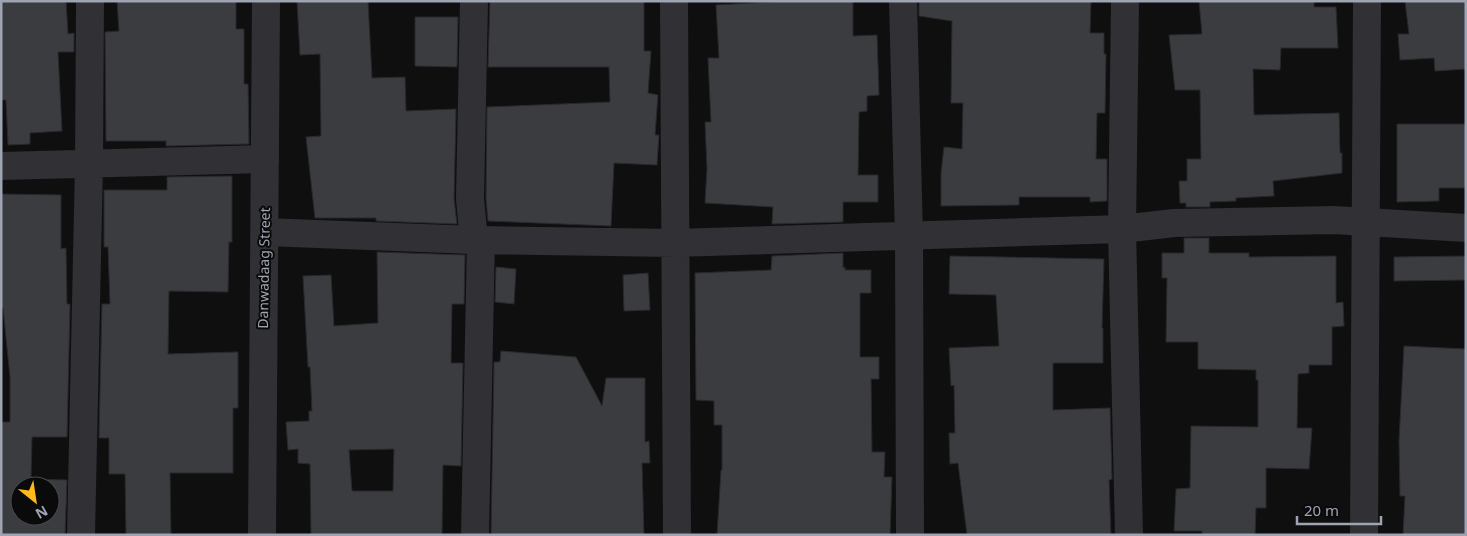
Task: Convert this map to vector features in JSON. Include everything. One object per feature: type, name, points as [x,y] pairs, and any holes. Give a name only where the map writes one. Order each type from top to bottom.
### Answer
[{"type":"street","points":[[81,535],[89,164],[90,1]]},
{"type":"street","name":"Danwadaag Street","points":[[262,535],[266,1]]},
{"type":"street","points":[[474,1],[470,199],[477,240],[475,535]]},
{"type":"street","points":[[674,1],[677,535]]},
{"type":"street","points":[[903,1],[908,236],[910,535]]},
{"type":"street","points":[[1125,1],[1122,230],[1129,535]]},
{"type":"street","points":[[1364,535],[1367,1]]},
{"type":"street","points":[[1,166],[265,159]]},
{"type":"street","points":[[265,232],[477,240],[675,243],[1122,230],[1174,223],[1334,220],[1466,228]]},
{"type":"building","points":[[1,1],[66,1],[68,34],[74,33],[74,52],[58,52],[62,131],[30,133],[30,144],[8,145],[6,100],[1,100]]},
{"type":"building","points":[[117,1],[236,1],[236,29],[244,29],[244,84],[248,84],[249,144],[166,146],[166,141],[106,141],[105,32],[119,31]]},
{"type":"building","points":[[297,1],[368,1],[372,78],[405,77],[406,111],[456,109],[454,199],[457,224],[376,221],[376,218],[315,218],[306,137],[321,136],[320,54],[300,55]]},
{"type":"building","points":[[490,1],[644,1],[644,51],[651,51],[648,93],[658,95],[655,135],[659,135],[657,165],[614,163],[611,226],[488,221],[486,198],[487,107],[610,102],[609,67],[488,67]]},
{"type":"building","points":[[785,1],[853,1],[853,36],[877,35],[879,95],[867,96],[867,111],[859,112],[858,175],[878,175],[878,202],[843,202],[843,222],[772,224],[773,207],[705,203],[707,169],[705,122],[711,122],[708,58],[719,58],[716,5]]},
{"type":"building","points":[[919,1],[1091,1],[1090,33],[1104,33],[1104,54],[1106,54],[1105,113],[1097,113],[1096,159],[1107,159],[1107,201],[1090,202],[1090,197],[1019,197],[1019,205],[941,206],[941,173],[944,147],[962,149],[963,103],[951,103],[952,21],[919,16]]},
{"type":"building","points":[[1199,1],[1314,1],[1314,7],[1336,7],[1338,48],[1281,48],[1280,70],[1253,69],[1254,115],[1339,113],[1342,173],[1273,181],[1274,196],[1236,198],[1236,201],[1210,202],[1210,207],[1186,207],[1186,203],[1180,203],[1179,181],[1187,181],[1187,159],[1201,159],[1200,90],[1175,90],[1169,35],[1202,34]]},
{"type":"building","points":[[1405,1],[1466,1],[1466,69],[1435,71],[1434,58],[1400,60],[1398,34],[1409,34]]},
{"type":"building","points":[[415,17],[458,17],[457,67],[415,66]]},
{"type":"building","points":[[1397,124],[1466,124],[1466,188],[1439,188],[1439,201],[1397,202]]},
{"type":"building","points":[[232,176],[232,242],[229,242],[228,292],[169,291],[168,354],[238,352],[238,408],[233,408],[233,473],[170,473],[171,535],[126,535],[125,474],[109,474],[109,438],[99,438],[102,304],[110,304],[108,247],[104,247],[104,190],[167,190],[167,177]]},
{"type":"building","points":[[1,194],[61,195],[61,249],[66,248],[67,304],[70,304],[67,437],[32,437],[31,476],[10,476],[10,526],[60,526],[60,480],[67,480],[65,535],[1,535],[1,422],[10,422],[10,377],[3,308],[1,308]]},
{"type":"building","points":[[1184,238],[1209,238],[1209,253],[1249,253],[1249,257],[1336,256],[1336,303],[1343,302],[1344,326],[1332,327],[1332,365],[1309,365],[1309,373],[1298,374],[1297,428],[1312,428],[1309,469],[1266,468],[1266,508],[1256,508],[1255,535],[1202,535],[1202,531],[1174,531],[1176,489],[1190,488],[1191,426],[1258,427],[1258,380],[1256,380],[1256,370],[1198,369],[1198,342],[1166,342],[1167,278],[1162,278],[1162,253],[1184,253]]},
{"type":"building","points":[[377,252],[465,255],[464,304],[452,304],[451,363],[463,363],[461,466],[443,465],[442,535],[311,535],[310,464],[298,463],[298,449],[288,450],[286,422],[309,421],[309,411],[312,411],[303,276],[331,275],[334,326],[378,323]],"holes":[[[394,449],[393,491],[352,491],[349,450]]]},
{"type":"building","points":[[843,253],[843,268],[845,267],[845,270],[871,270],[871,293],[860,293],[860,357],[879,357],[879,379],[871,379],[872,452],[885,452],[884,477],[892,477],[890,535],[717,535],[722,470],[722,425],[714,425],[714,401],[696,400],[695,273],[771,270],[772,256]]},
{"type":"building","points":[[950,256],[1104,259],[1103,363],[1053,363],[1053,410],[1110,408],[1112,479],[1109,480],[1111,535],[967,535],[958,463],[950,464],[949,433],[955,433],[954,385],[951,386],[949,348],[999,346],[996,295],[949,294]]},
{"type":"building","points":[[1466,256],[1466,280],[1394,281],[1394,257]]},
{"type":"building","points":[[496,267],[516,269],[514,304],[495,302]]},
{"type":"building","points":[[648,273],[650,310],[624,311],[623,275]]},
{"type":"building","points":[[1404,346],[1466,349],[1466,535],[1403,535],[1405,496],[1400,496],[1399,441]]},
{"type":"building","points":[[501,351],[576,357],[602,406],[606,378],[645,378],[645,442],[649,441],[650,463],[642,463],[644,535],[491,535],[494,362],[500,362]]}]
